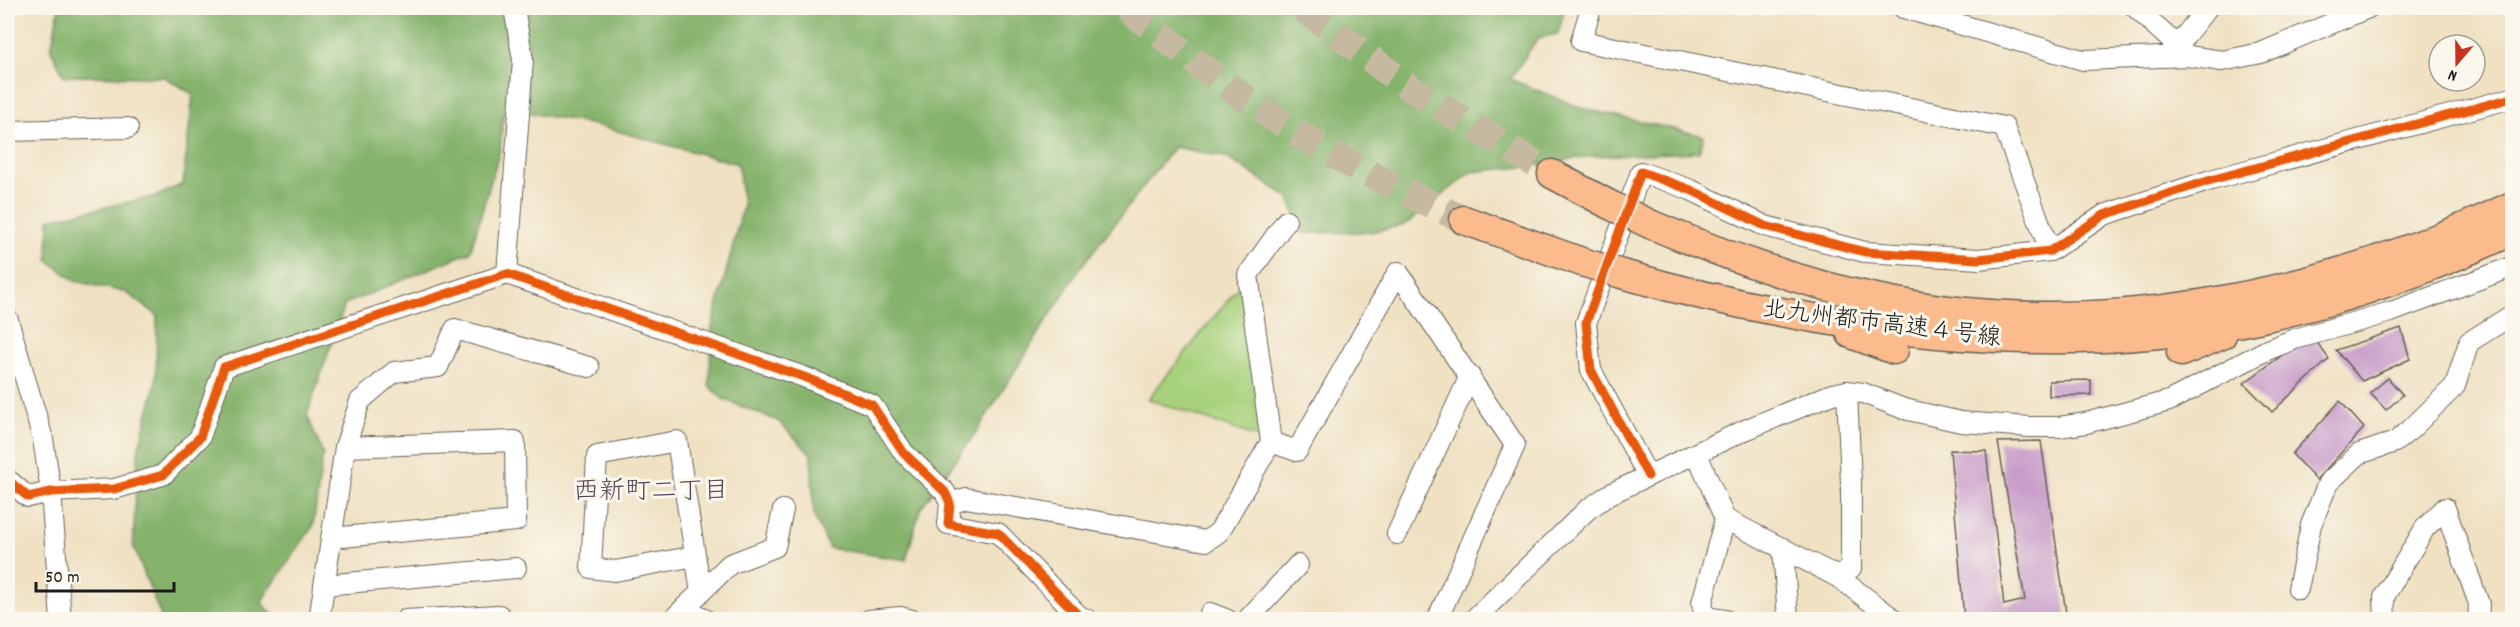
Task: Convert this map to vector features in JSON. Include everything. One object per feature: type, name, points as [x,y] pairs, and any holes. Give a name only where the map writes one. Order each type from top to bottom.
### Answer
[{"type":"highway","name":"北九州都市高速４号線","points":[[1552,174],[1652,225],[1717,252],[1772,271],[1878,298],[1959,310],[2058,315],[2132,312],[2253,296],[2318,280],[2378,261],[2435,240],[2512,206]]},
{"type":"highway","name":"北九州都市高速４号線","points":[[1464,220],[1582,262],[1679,290],[1801,315],[1958,335],[2024,338],[2127,336],[2194,330],[2257,319],[2322,303],[2386,282],[2448,259],[2512,231]]},
{"type":"highway","points":[[1801,315],[1894,350]]},
{"type":"highway","points":[[2181,352],[2257,319]]},
{"type":"street","points":[[507,274],[523,60],[514,8]]},
{"type":"street","points":[[1591,8],[1581,41],[2004,127],[2050,251]]},
{"type":"street","points":[[1903,8],[2083,60],[2182,51],[2222,61],[2261,52],[2368,8]]},
{"type":"street","points":[[2136,8],[2182,51]]},
{"type":"street","points":[[2182,51],[2207,8]]},
{"type":"street","points":[[1648,476],[1591,370],[1586,323],[1641,172],[1691,190],[1765,226],[1865,252],[1979,259],[2050,251],[2104,215],[2211,180],[2512,98]]},
{"type":"street","points":[[8,131],[128,128]]},
{"type":"street","points":[[950,503],[966,498],[1206,541],[1219,532],[1271,442],[1248,275],[1286,221]]},
{"type":"street","points":[[1473,620],[1587,510],[1610,494],[1832,394],[1847,391],[1863,393],[1904,409],[1960,422],[2030,427],[2059,427],[2086,423],[2169,401],[2286,342],[2391,312],[2512,267]]},
{"type":"street","points":[[1271,442],[1297,451],[1398,272],[1515,445],[1437,620]]},
{"type":"street","points":[[8,480],[28,497],[51,492],[114,489],[163,475],[200,437],[224,367],[507,274],[804,377],[872,405],[903,453],[945,492],[950,503],[948,524],[998,533],[1079,616],[1088,620]]},
{"type":"street","points":[[2298,589],[2311,525],[2328,483],[2359,454],[2396,442],[2410,430],[2455,386],[2469,342],[2512,315]]},
{"type":"street","points":[[8,320],[43,440],[51,492],[61,620]]},
{"type":"street","points":[[319,620],[345,447],[360,401],[394,372],[438,367],[455,329],[589,367]]},
{"type":"street","points":[[1397,534],[1470,376]]},
{"type":"street","points":[[1838,577],[1851,568],[1851,483],[1847,391]]},
{"type":"street","points":[[331,538],[516,521],[515,441],[345,447]]},
{"type":"street","points":[[695,556],[615,571],[591,568],[597,456],[677,441],[701,592]]},
{"type":"street","points":[[1697,454],[1725,519],[1702,603],[1705,617],[1725,620]]},
{"type":"street","points":[[2385,620],[2384,597],[2425,528],[2445,508],[2479,604],[2478,620]]},
{"type":"street","points":[[678,613],[730,564],[775,547],[783,510]]},
{"type":"street","points":[[1725,519],[1838,577],[1895,620]]},
{"type":"street","points":[[1783,548],[1788,620]]},
{"type":"street","points":[[1248,620],[1298,565]]},
{"type":"street","points":[[324,585],[516,568]]},
{"type":"street","points":[[678,613],[706,620]]},
{"type":"street","points":[[405,620],[500,615]]},
{"type":"street","points":[[869,620],[900,617],[912,620]]},
{"type":"green space","points":[[59,8],[1565,8],[1558,34],[1538,38],[1510,79],[1581,108],[1704,136],[1699,152],[1592,156],[1523,167],[1471,172],[1405,225],[1370,232],[1304,233],[1288,197],[1226,157],[1174,147],[1080,268],[977,431],[920,509],[906,560],[829,548],[814,516],[811,454],[778,421],[723,399],[709,386],[712,327],[743,206],[738,164],[595,125],[504,108],[500,150],[470,252],[345,304],[307,415],[323,454],[313,526],[261,602],[277,619],[162,619],[133,545],[138,451],[156,383],[157,315],[125,292],[75,281],[48,260],[49,219],[157,196],[183,184],[193,94],[164,77],[64,76],[51,50]]},
{"type":"green space","points":[[1248,275],[1271,442],[1148,399]]},
{"type":"building","points":[[2401,328],[2410,359],[2362,381],[2336,350]]},
{"type":"building","points":[[2311,334],[2329,359],[2272,412],[2244,383]]},
{"type":"building","points":[[2388,378],[2403,395],[2386,410],[2370,393]]},
{"type":"building","points":[[2091,380],[2091,395],[2049,396],[2049,381]]},
{"type":"building","points":[[2340,401],[2364,428],[2316,480],[2292,454]]},
{"type":"building","points":[[2041,441],[2067,620],[1964,620],[1950,450],[1986,451],[2004,605],[2025,600],[1998,442]]},
{"type":"tunnel","points":[[1127,8],[1229,87],[1293,130],[1356,166],[1464,220]]},
{"type":"tunnel","points":[[1303,8],[1407,86],[1552,174]]},
{"type":"cycle path","points":[[1648,476],[1591,370],[1586,323],[1641,172],[1691,190],[1765,226],[1865,252],[1979,259],[2050,251],[2104,215],[2211,180],[2512,98]]},
{"type":"cycle path","points":[[8,480],[28,497],[51,492],[114,489],[163,475],[200,437],[224,367],[507,274],[804,377],[872,405],[904,453],[945,492],[950,503],[948,524],[998,533],[1079,616],[1088,620]]},
{"type":"district","name":"西新町二丁目","points":[[651,489]]}]
